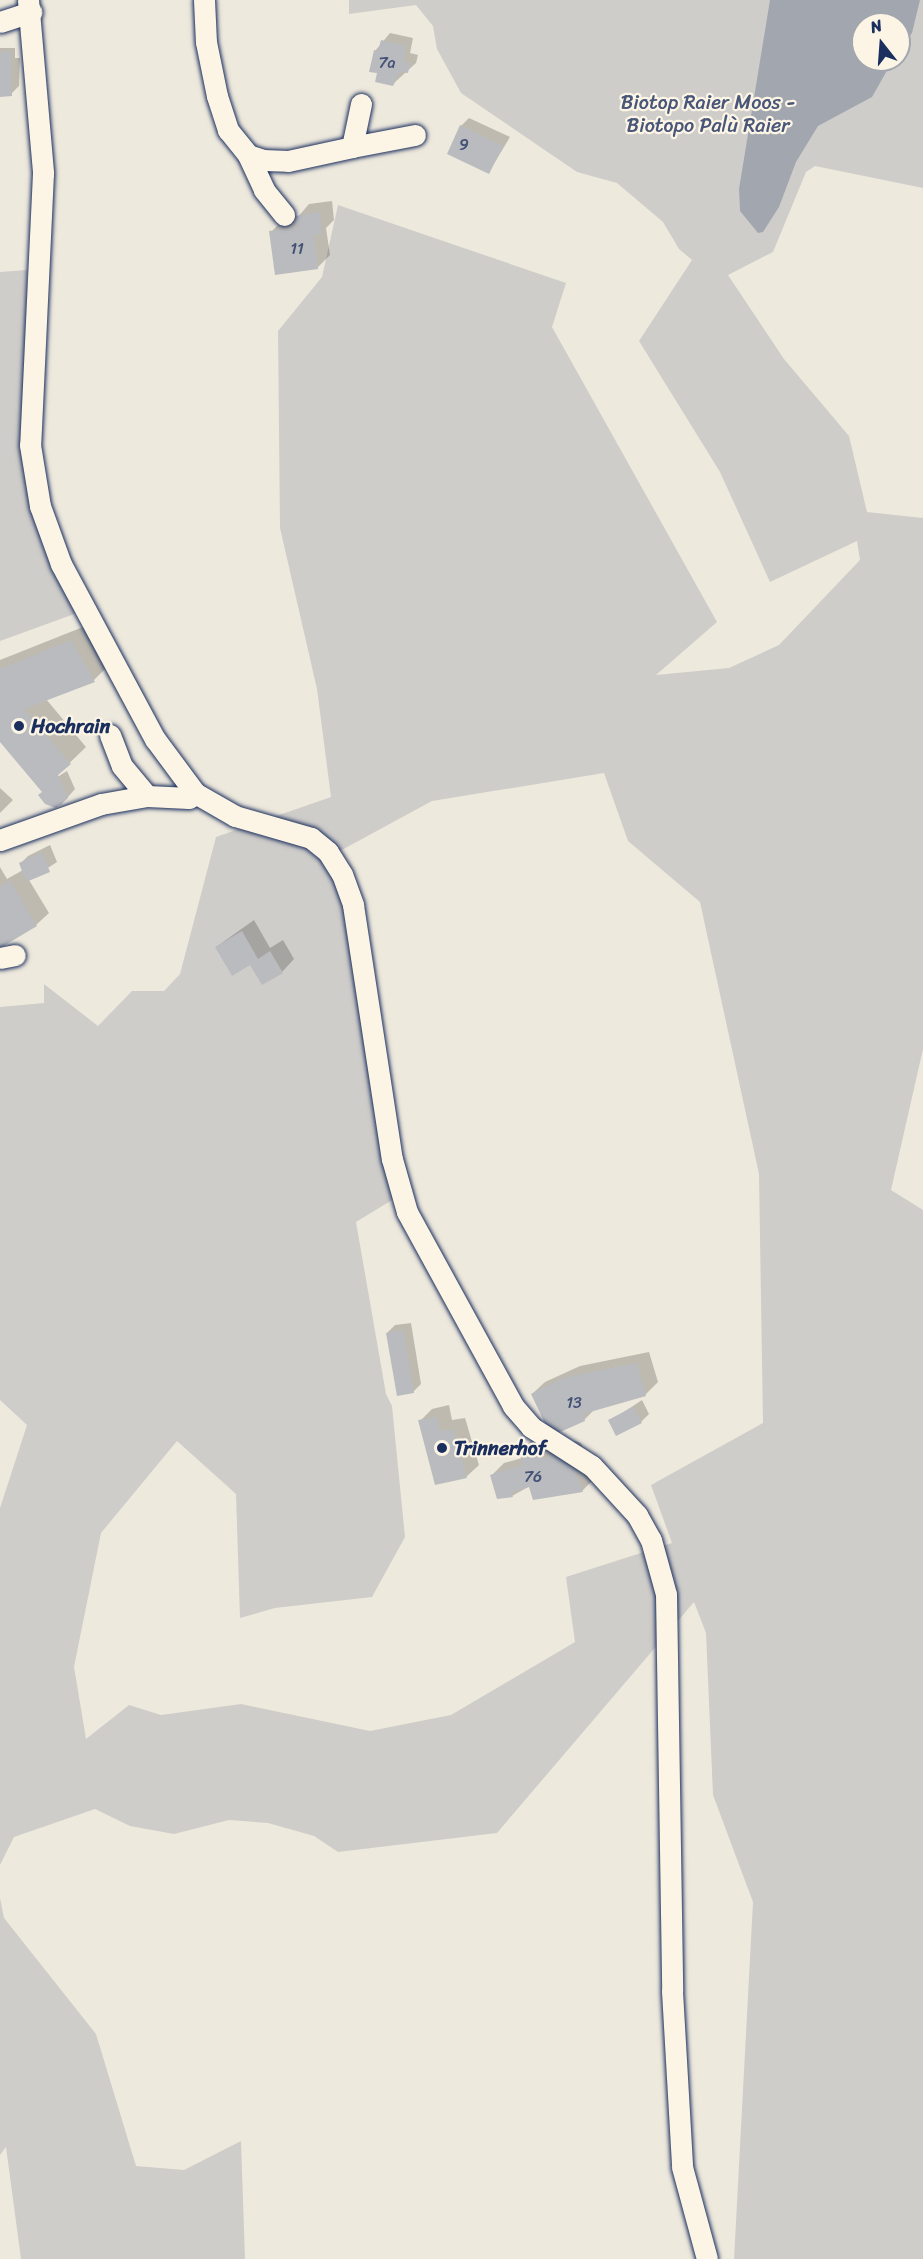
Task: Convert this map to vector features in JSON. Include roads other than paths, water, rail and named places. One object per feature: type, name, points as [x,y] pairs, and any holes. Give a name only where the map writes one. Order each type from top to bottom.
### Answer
[{"type":"street","points":[[204,0],[206,42],[217,96],[228,130],[248,155],[264,190],[284,215]]},
{"type":"street","points":[[0,22],[30,6],[43,173],[30,445],[40,506],[61,564],[155,739],[195,792],[235,816],[310,838],[328,852],[342,874],[353,905],[393,1159],[406,1212],[513,1406],[531,1427],[592,1466],[637,1515],[651,1540],[666,1594],[672,1991],[682,2167],[707,2259]]},
{"type":"street","points":[[352,147],[361,104]]},
{"type":"street","points":[[248,155],[263,160],[288,161],[415,135]]},
{"type":"street","points":[[110,735],[122,766],[147,796]]},
{"type":"street","points":[[0,840],[102,804],[147,796],[189,798],[195,792]]},
{"type":"place","name":"Hochrain","points":[[19,726]]},
{"type":"place","name":"Trinnerhof","points":[[442,1448]]},
{"type":"park label","name":"Biotop Raier Moos - Biotopo Palù Raier","points":[[708,114]]}]
